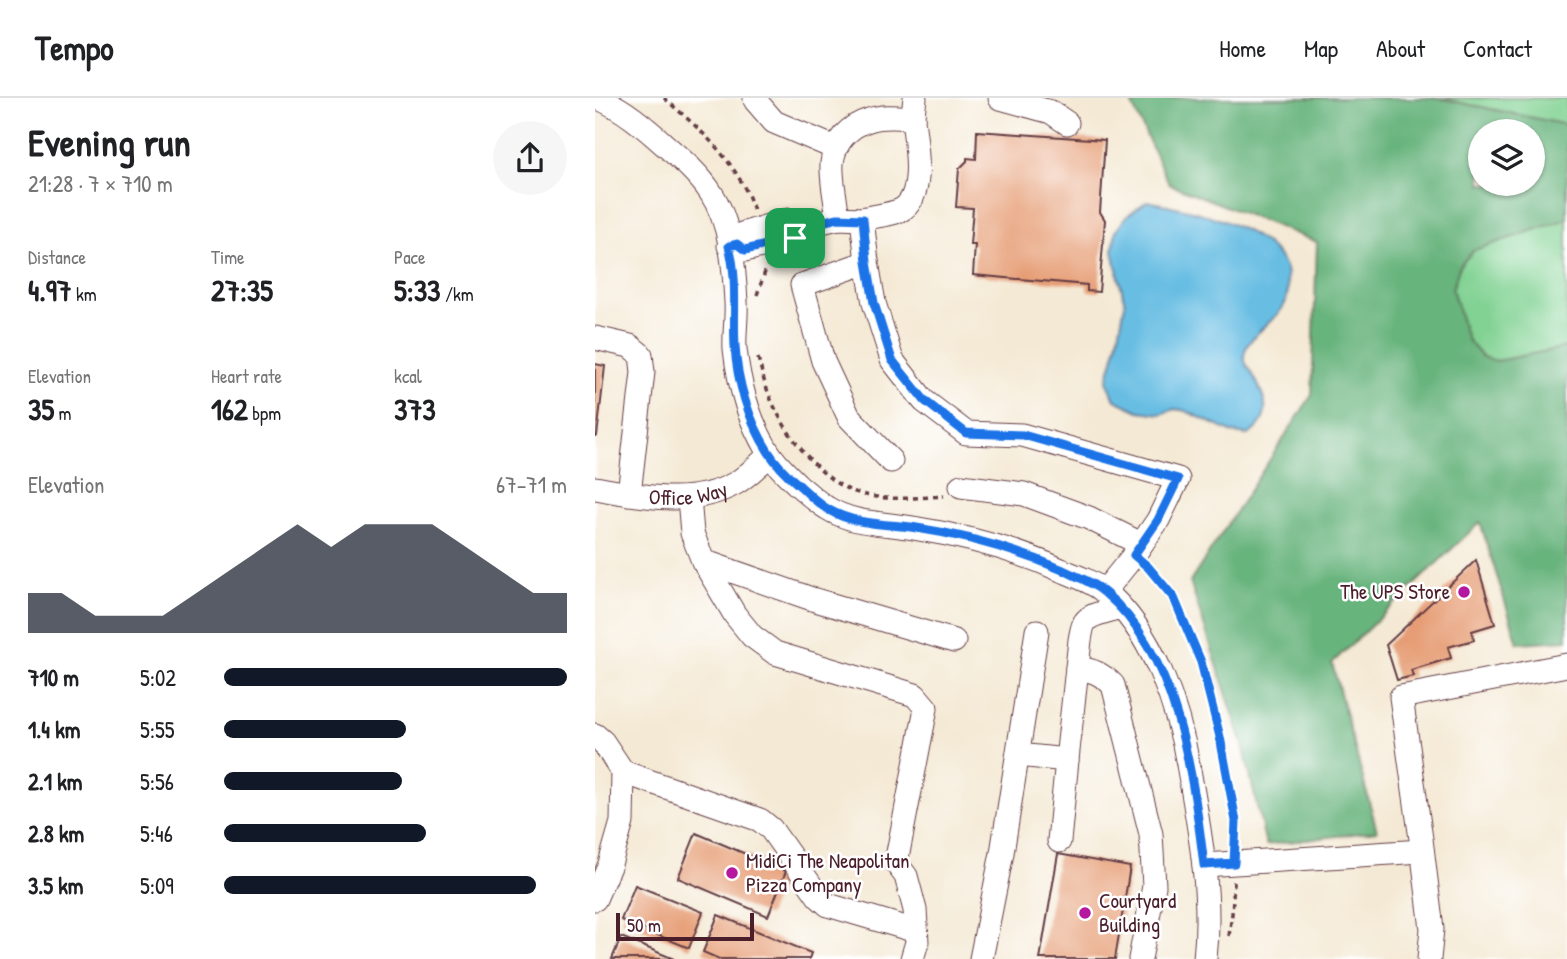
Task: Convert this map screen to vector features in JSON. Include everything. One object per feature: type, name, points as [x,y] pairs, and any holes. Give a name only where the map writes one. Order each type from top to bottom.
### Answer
[{"type":"street","points":[[598,98],[631,118],[689,166],[711,193],[733,245],[735,347],[744,396],[754,428],[789,477],[827,509],[844,517],[989,543],[1088,581],[1112,599],[1141,634],[1157,663],[1174,704],[1186,748],[1204,865],[1207,942],[1205,959]]},
{"type":"street","points":[[755,98],[774,122],[835,148]]},
{"type":"street","points":[[1000,98],[1051,112],[1067,123]]},
{"type":"street","points":[[733,245],[745,250],[762,237],[795,238],[800,227],[838,218],[863,219],[899,211],[908,204],[916,190],[917,143],[914,108],[869,120],[849,130],[835,148],[832,164],[838,218]]},
{"type":"street","points":[[863,219],[874,303],[892,360],[925,401],[966,433],[1023,435],[1178,479],[1158,520],[1137,549],[1112,599],[1111,611],[1096,615],[1085,622],[1080,640],[1059,841]]},
{"type":"street","points":[[867,262],[802,285],[823,361],[849,417],[891,461]]},
{"type":"street","points":[[595,338],[630,346],[641,355],[643,372],[629,494]]},
{"type":"street","name":"Office Way","points":[[595,488],[657,498],[689,498],[716,492],[738,482],[770,454]]},
{"type":"street","points":[[955,491],[1024,494],[1089,518],[1137,549]]},
{"type":"street","points":[[689,498],[692,533],[703,561],[735,615],[752,636],[775,653],[915,695],[926,708],[897,863],[906,876],[915,910],[917,942],[912,959]]},
{"type":"street","points":[[703,561],[812,599],[954,641]]},
{"type":"street","points":[[981,959],[1002,853],[1037,631]]},
{"type":"street","points":[[1429,959],[1432,929],[1401,697],[1567,665]]},
{"type":"street","points":[[1077,668],[1090,669],[1104,676],[1113,685],[1151,834],[1154,886],[1140,959]]},
{"type":"street","points":[[595,735],[623,772],[622,822],[610,864],[595,899]]},
{"type":"street","points":[[1018,755],[1067,760]]},
{"type":"street","points":[[623,772],[760,820],[771,829],[819,897],[828,905],[916,931]]},
{"type":"street","points":[[1204,865],[1422,851]]},
{"type":"path","points":[[664,98],[704,132],[736,171],[753,206],[768,265],[754,306]]},
{"type":"path","points":[[756,349],[768,391],[787,430],[807,457],[827,476],[851,491],[877,497],[910,498],[955,491]]},
{"type":"path","points":[[1137,549],[1174,598],[1201,662],[1220,737],[1236,821],[1229,937]]},
{"type":"green space","points":[[1129,98],[1438,98],[1538,119],[1468,119],[1468,196],[1545,196],[1545,120],[1567,125],[1567,219],[1474,250],[1460,265],[1452,289],[1467,339],[1482,357],[1497,361],[1567,347],[1567,640],[1518,643],[1480,522],[1332,663],[1377,831],[1266,845],[1243,745],[1190,582],[1312,395],[1317,242],[1169,184]]},
{"type":"green space","points":[[1438,98],[1567,98],[1567,125]]},
{"type":"green space","points":[[1567,219],[1567,347],[1497,361],[1482,357],[1467,339],[1452,289],[1460,265],[1474,250]]},
{"type":"water","points":[[1147,201],[1203,214],[1242,229],[1274,251],[1285,267],[1288,288],[1286,301],[1282,309],[1253,338],[1245,353],[1246,363],[1261,392],[1265,407],[1262,422],[1248,435],[1233,433],[1186,411],[1175,409],[1161,414],[1139,411],[1115,400],[1107,381],[1125,304],[1113,251],[1116,231],[1127,216]]},
{"type":"building","points":[[977,131],[1105,140],[1100,212],[1105,220],[1099,292],[1087,291],[1087,285],[973,275],[975,245],[970,245],[973,208],[956,207],[959,169],[967,158],[976,159]]},
{"type":"building","points":[[595,364],[605,366],[597,436],[595,436]]},
{"type":"building","name":"The UPS Store","points":[[1476,560],[1495,624],[1472,631],[1474,640],[1448,647],[1451,658],[1411,670],[1413,676],[1397,680],[1386,645]]},
{"type":"building","points":[[696,833],[786,871],[768,916],[678,878]]},
{"type":"building","name":"Courtyard Building","points":[[1058,854],[1130,867],[1115,959],[1040,959]]},
{"type":"building","points":[[635,885],[703,912],[689,948],[621,920]]},
{"type":"building","points":[[718,915],[811,953],[809,959],[719,959],[703,952]]},
{"type":"building","points":[[621,937],[674,959],[612,959]]},
{"type":"place","name":"The UPS Store","points":[[1464,592]]},
{"type":"place","name":"MidiCi The Neapolitan Pizza Company","points":[[732,873]]},
{"type":"place","name":"Courtyard Building","points":[[1085,913]]},
{"type":"route","points":[[838,218],[863,219],[874,303],[892,360],[925,401],[966,433],[1023,435],[1178,479],[1158,520],[1134,555],[1174,598],[1201,662],[1220,737],[1236,821],[1234,863],[1204,865],[1186,748],[1174,704],[1157,663],[1141,634],[1104,592],[1088,581],[1047,563],[989,543],[844,517],[827,509],[812,497],[789,477],[770,454],[754,428],[744,396],[735,347],[736,303],[729,246],[737,244],[745,250],[795,238],[800,227],[838,218]]}]
